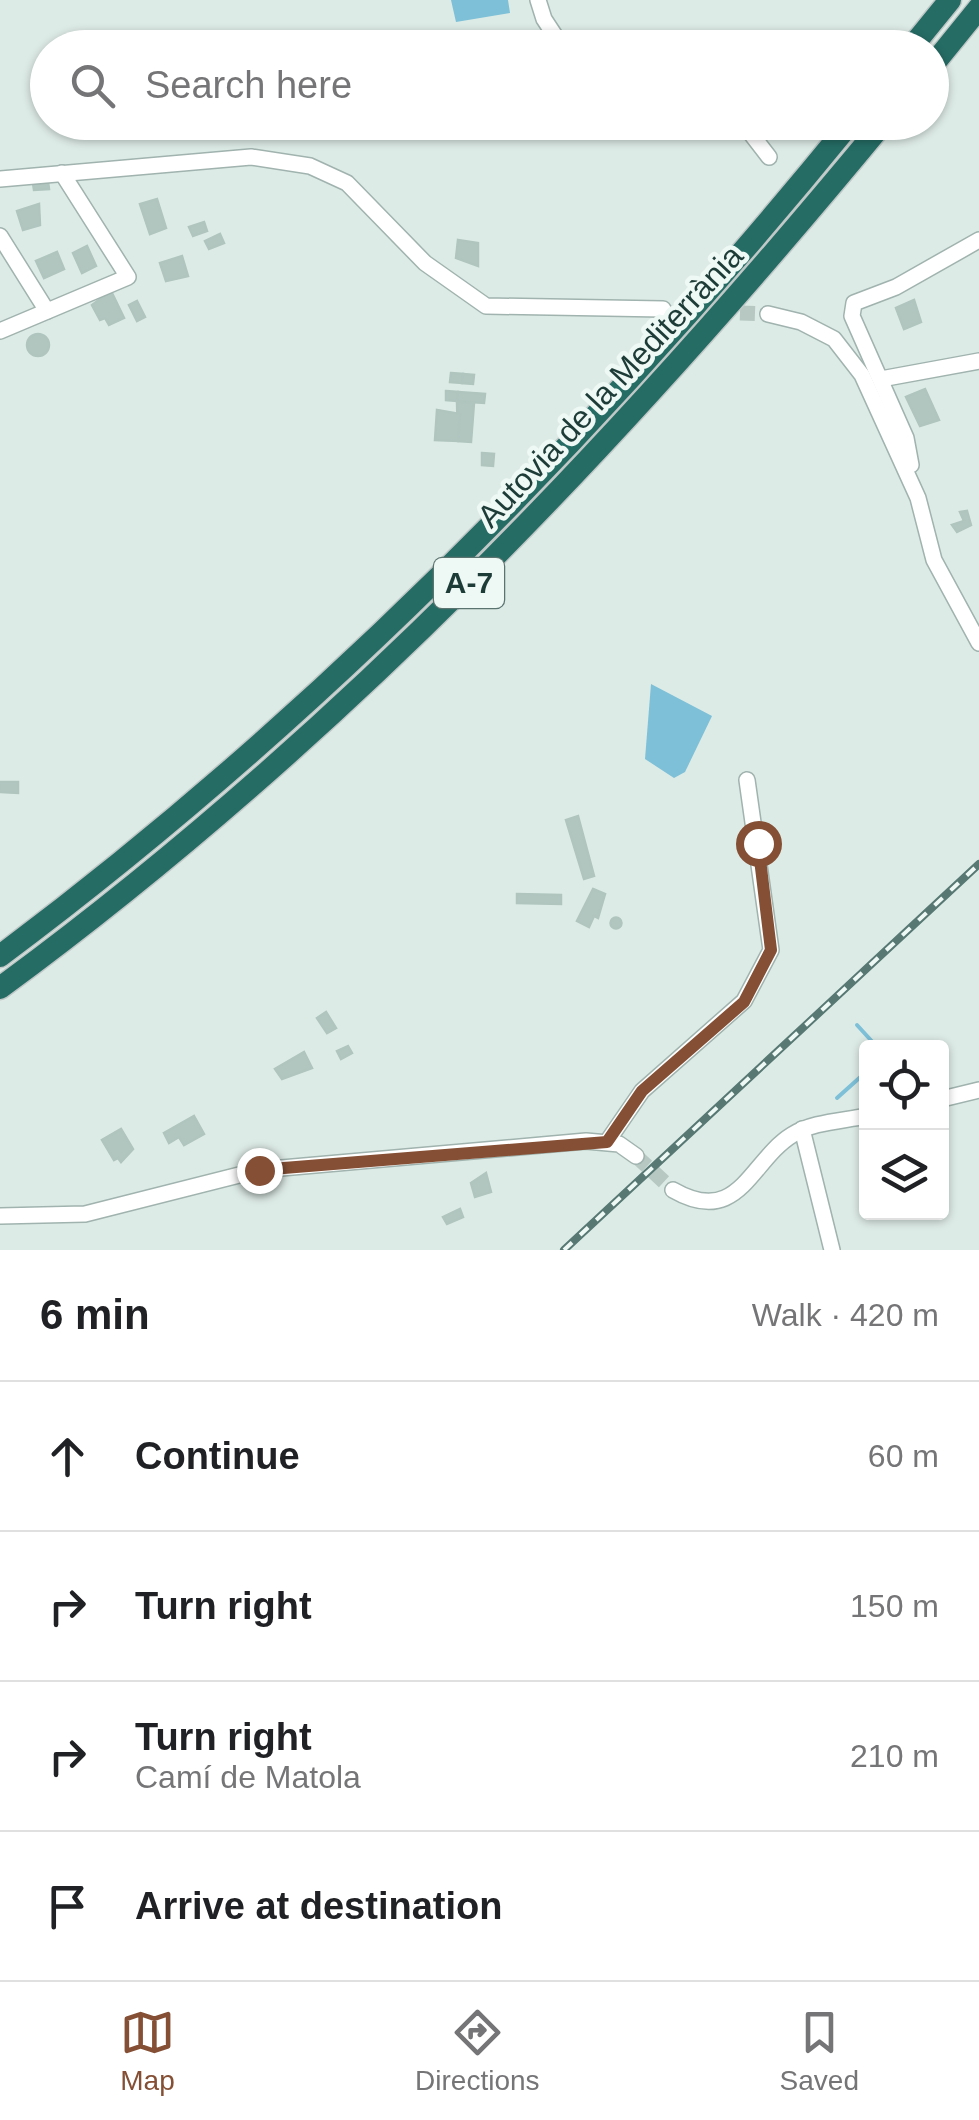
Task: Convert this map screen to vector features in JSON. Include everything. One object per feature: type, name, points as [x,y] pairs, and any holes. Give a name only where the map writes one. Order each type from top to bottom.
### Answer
[{"type":"highway","points":[[926,30],[950,0]]},
{"type":"highway","points":[[949,45],[979,8]]},
{"type":"highway","name":"Autovia de la Mediterrània","points":[[0,956],[183,809],[348,664],[469,546],[740,259],[836,140]]},
{"type":"highway","name":"Autovia de la Mediterrània","points":[[0,988],[95,918],[241,795],[420,632],[602,448],[754,280],[869,140]]},
{"type":"street","points":[[538,0],[551,30]]},
{"type":"street","points":[[756,140],[769,156]]},
{"type":"street","points":[[0,179],[251,158],[310,166],[347,183],[455,288],[486,306],[663,310]]},
{"type":"street","points":[[0,331],[128,276],[62,172]]},
{"type":"street","points":[[0,236],[47,311]]},
{"type":"street","points":[[979,240],[896,287],[854,303],[852,316],[906,438],[934,560],[979,643]]},
{"type":"street","points":[[768,314],[801,322],[834,339],[862,375],[918,498]]},
{"type":"street","points":[[881,379],[979,361]]},
{"type":"street","points":[[607,1142],[642,1091],[744,1002],[771,950],[747,780]]},
{"type":"street","points":[[949,1097],[979,1090]]},
{"type":"street","points":[[673,1190],[693,1200],[736,1193],[788,1136],[802,1129],[859,1117]]},
{"type":"street","points":[[802,1129],[832,1250]]},
{"type":"street","points":[[0,1216],[85,1214],[259,1170],[607,1142],[630,1149],[636,1156]]},
{"type":"water","points":[[451,0],[508,0],[510,13],[456,22]]},
{"type":"water","points":[[651,684],[712,716],[685,772],[674,778],[645,759]]},
{"type":"building","points":[[48,182],[49,189],[34,190],[33,183]]},
{"type":"building","points":[[157,199],[166,228],[150,234],[140,204]]},
{"type":"building","points":[[39,204],[40,225],[23,230],[17,211]]},
{"type":"building","points":[[204,222],[207,231],[193,236],[189,227]]},
{"type":"building","points":[[220,234],[224,243],[209,249],[205,241]]},
{"type":"building","points":[[458,240],[478,243],[478,266],[456,258]]},
{"type":"building","points":[[87,246],[96,266],[82,273],[73,253]]},
{"type":"building","points":[[57,252],[64,269],[44,278],[36,261]]},
{"type":"building","points":[[182,256],[188,276],[166,281],[160,263]]},
{"type":"building","points":[[111,291],[124,318],[109,325],[105,318],[100,320],[92,305]]},
{"type":"building","points":[[914,300],[921,322],[904,329],[896,308]]},
{"type":"building","points":[[137,301],[145,317],[137,321],[129,305]]},
{"type":"building","points":[[38,334],[46,337],[46,353],[38,356],[30,353],[27,345],[30,337]]},
{"type":"building","points":[[451,373],[463,374],[462,383],[450,382]]},
{"type":"building","points":[[463,374],[474,375],[473,384],[462,383]]},
{"type":"building","points":[[925,389],[939,420],[920,426],[906,397]]},
{"type":"building","points":[[446,391],[458,392],[457,401],[446,400]]},
{"type":"building","points":[[458,392],[485,394],[484,403],[457,401]]},
{"type":"building","points":[[457,402],[474,403],[471,442],[458,441]]},
{"type":"building","points":[[437,410],[460,414],[458,441],[435,440]]},
{"type":"building","points":[[482,453],[494,454],[493,466],[482,465]]},
{"type":"building","points":[[967,511],[971,525],[957,532],[952,525],[964,521],[960,512]]},
{"type":"building","points":[[0,782],[18,782],[18,793],[0,792]]},
{"type":"building","points":[[578,816],[594,876],[584,879],[566,820]]},
{"type":"building","points":[[593,889],[605,894],[598,918],[594,916],[589,927],[577,921]]},
{"type":"building","points":[[517,894],[561,895],[561,904],[517,903]]},
{"type":"building","points":[[616,917],[622,923],[616,929],[610,923]]},
{"type":"building","points":[[326,1012],[336,1028],[327,1033],[317,1018]]},
{"type":"building","points":[[348,1046],[352,1053],[341,1059],[337,1051]]},
{"type":"building","points":[[304,1052],[312,1068],[282,1079],[275,1069]]},
{"type":"building","points":[[194,1116],[204,1134],[184,1145],[179,1137],[169,1143],[164,1133]]},
{"type":"building","points":[[121,1129],[133,1149],[121,1162],[118,1158],[114,1160],[102,1140]]},
{"type":"building","points":[[486,1173],[491,1192],[475,1197],[471,1183]]},
{"type":"building","points":[[460,1209],[463,1217],[447,1224],[443,1217]]},
{"type":"waterway","points":[[857,1025],[871,1040]]},
{"type":"waterway","points":[[837,1098],[859,1078]]},
{"type":"tunnel","points":[[717,312],[768,314]]},
{"type":"tunnel","points":[[636,1156],[673,1190]]},
{"type":"railway","points":[[564,1250],[979,864]]},
{"type":"route","points":[[259,1170],[562,1142],[607,1142],[642,1091],[744,1002],[771,950],[758,843]]}]
